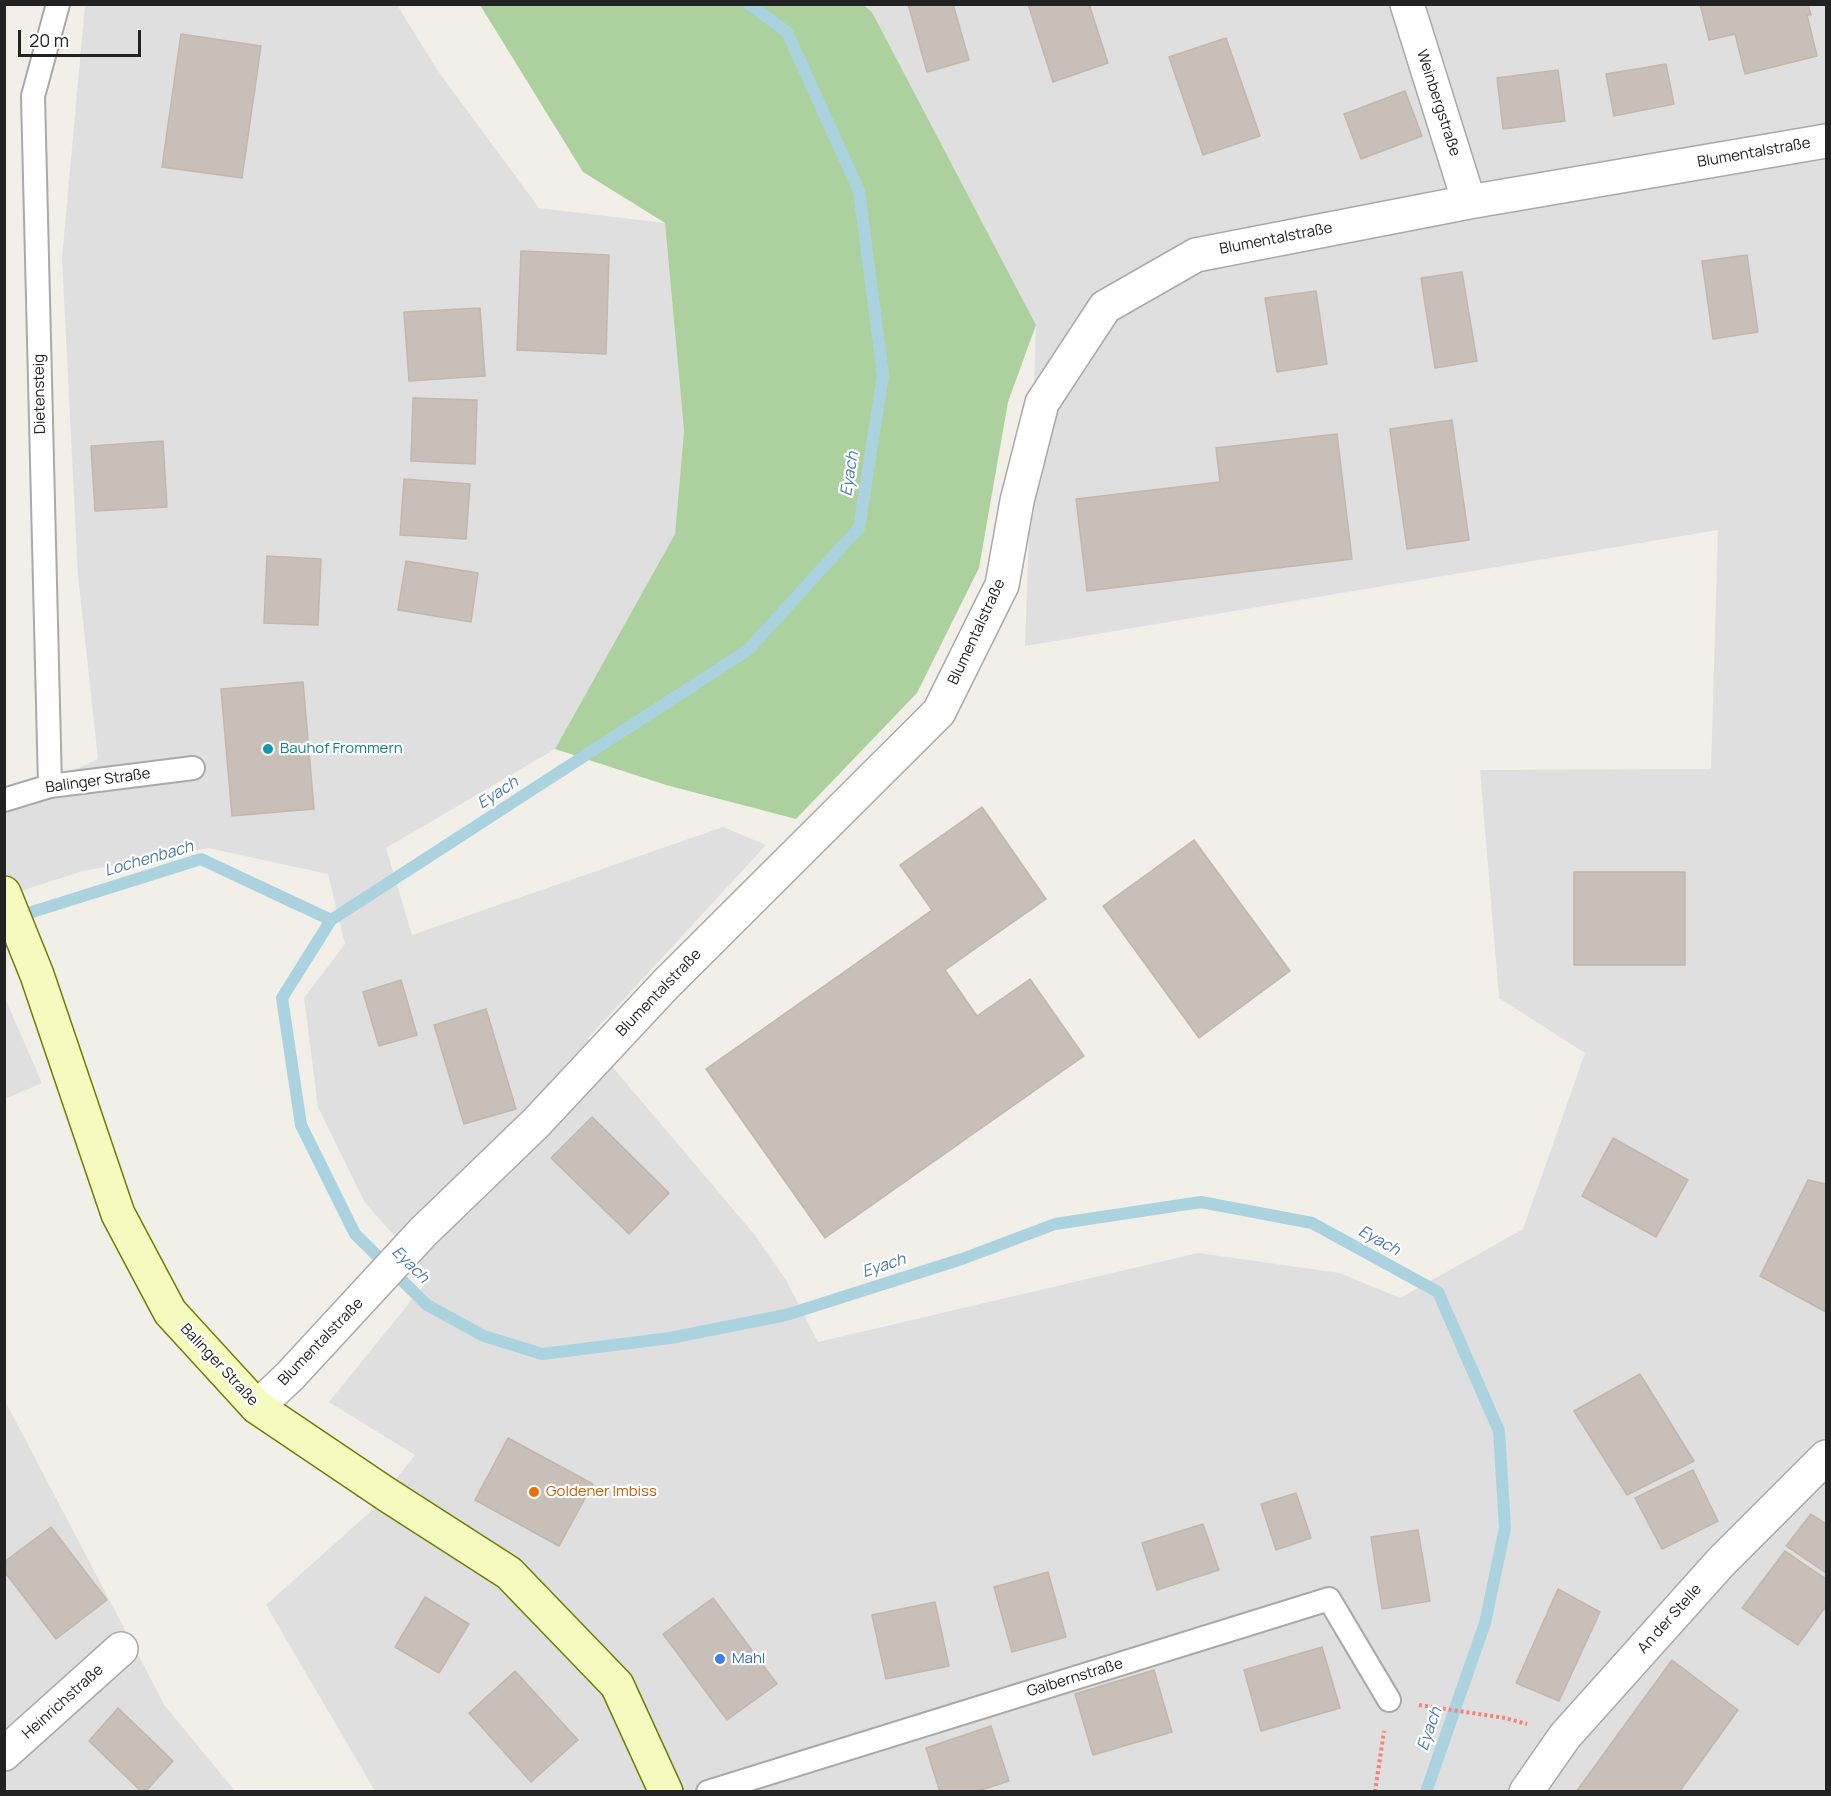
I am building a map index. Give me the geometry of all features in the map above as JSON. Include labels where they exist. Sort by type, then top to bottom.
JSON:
[{"type":"main road","name":"Balinger Straße","points":[[4,893],[38,975],[118,1214],[170,1312],[256,1407],[509,1574],[617,1684],[666,1791]]},
{"type":"street","name":"Weinbergstraße","points":[[1407,4],[1469,202]]},
{"type":"street","name":"Blumentalstraße","points":[[256,1407],[290,1376],[423,1232],[536,1123],[666,984],[939,712],[1002,585],[1017,501],[1042,403],[1105,307],[1196,255],[1469,202],[1827,141]]},
{"type":"street","name":"An der Stelle","points":[[1526,1791],[1565,1736],[1721,1562],[1827,1457]]},
{"type":"street","name":"Heinrichstraße","points":[[4,1754],[122,1649]]},
{"type":"lane","name":"Dietensteig","points":[[50,786],[33,96],[58,4]]},
{"type":"lane","name":"Balinger Straße","points":[[4,800],[50,786],[193,768]]},
{"type":"lane","name":"Gaibernstraße","points":[[708,1791],[1329,1599],[1389,1700]]},
{"type":"path","points":[[1376,1791],[1389,1700]]},
{"type":"path","points":[[1431,1706],[1506,1718]]},
{"type":"shaded area","points":[[85,5],[397,5],[438,71],[539,208],[665,223],[684,431],[675,534],[555,749],[386,848],[412,935],[723,827],[766,845],[588,1038],[754,1234],[786,1280],[818,1342],[1198,1253],[1340,1273],[1400,1298],[1523,1229],[1585,1053],[1499,998],[1480,770],[1711,769],[1718,530],[1025,646],[1036,325],[872,12],[864,5],[1826,5],[1826,1791],[375,1791],[266,1605],[369,1513],[415,1455],[329,1402],[431,1276],[365,1203],[318,1107],[304,998],[345,944],[328,874],[208,848],[83,871],[5,896],[4,803],[98,759],[78,576],[62,258]]},
{"type":"shaded area","points":[[4,996],[42,1083],[5,1099],[4,1099]]},
{"type":"shaded area","points":[[4,1399],[165,1706],[235,1791],[5,1791]]},
{"type":"green space","points":[[480,5],[864,5],[872,12],[1036,325],[1008,402],[979,568],[917,693],[796,819],[666,785],[555,749],[675,534],[684,431],[665,223],[583,172]]},
{"type":"building","points":[[908,4],[953,4],[969,60],[927,72]]},
{"type":"building","points":[[1028,4],[1089,4],[1108,63],[1053,82]]},
{"type":"building","points":[[1700,4],[1808,4],[1811,15],[1807,15],[1817,56],[1745,74],[1735,34],[1709,40]]},
{"type":"building","points":[[181,34],[261,46],[242,178],[162,167]]},
{"type":"building","points":[[1226,38],[1260,136],[1203,155],[1169,57]]},
{"type":"building","points":[[1666,64],[1674,104],[1614,116],[1606,74]]},
{"type":"building","points":[[1558,70],[1565,121],[1503,129],[1497,78]]},
{"type":"building","points":[[1405,91],[1422,136],[1361,159],[1344,114]]},
{"type":"building","points":[[521,251],[609,255],[606,354],[517,350]]},
{"type":"building","points":[[1747,255],[1758,332],[1713,339],[1702,261]]},
{"type":"building","points":[[1462,272],[1477,361],[1435,368],[1421,278]]},
{"type":"building","points":[[1316,291],[1327,364],[1277,372],[1265,298]]},
{"type":"building","points":[[480,308],[485,376],[409,381],[404,312]]},
{"type":"building","points":[[413,398],[477,400],[475,464],[411,461]]},
{"type":"building","points":[[1452,420],[1469,540],[1407,549],[1390,429]]},
{"type":"building","points":[[1337,434],[1352,559],[1087,591],[1076,499],[1220,482],[1216,448]]},
{"type":"building","points":[[163,441],[167,507],[95,511],[91,446]]},
{"type":"building","points":[[404,479],[470,484],[466,539],[400,535]]},
{"type":"building","points":[[267,556],[321,559],[318,625],[264,623]]},
{"type":"building","points":[[406,561],[478,573],[471,622],[398,610]]},
{"type":"building","name":"Bauhof Frommern","points":[[303,682],[314,809],[232,816],[221,689]]},
{"type":"building","points":[[982,807],[1046,899],[945,970],[977,1016],[1030,979],[1084,1056],[825,1238],[706,1069],[932,910],[900,865]]},
{"type":"building","points":[[1194,840],[1290,971],[1199,1038],[1103,906]]},
{"type":"building","points":[[1574,872],[1685,872],[1685,965],[1574,965]]},
{"type":"building","points":[[401,980],[417,1035],[379,1046],[363,992]]},
{"type":"building","points":[[486,1009],[516,1109],[464,1124],[434,1025]]},
{"type":"building","points":[[592,1117],[669,1193],[629,1234],[551,1158]]},
{"type":"building","points":[[1613,1138],[1688,1180],[1656,1237],[1582,1196]]},
{"type":"building","points":[[1808,1180],[1826,1184],[1826,1312],[1760,1276]]},
{"type":"building","points":[[1640,1374],[1694,1461],[1627,1495],[1574,1411]]},
{"type":"building","name":"Goldener Imbiss","points":[[508,1438],[593,1484],[559,1546],[475,1500]]},
{"type":"building","points":[[1693,1470],[1718,1521],[1662,1549],[1635,1498]]},
{"type":"building","points":[[1296,1493],[1311,1538],[1276,1550],[1261,1504]]},
{"type":"building","points":[[1811,1514],[1826,1524],[1826,1573],[1786,1546]]},
{"type":"building","points":[[1203,1524],[1219,1570],[1157,1590],[1142,1543]]},
{"type":"building","points":[[51,1527],[107,1600],[56,1639],[4,1571],[4,1562]]},
{"type":"building","points":[[1418,1530],[1430,1601],[1382,1609],[1371,1537]]},
{"type":"building","points":[[1785,1551],[1826,1579],[1826,1606],[1798,1645],[1742,1608]]},
{"type":"building","points":[[1048,1572],[1066,1637],[1012,1652],[994,1587]]},
{"type":"building","points":[[1558,1589],[1600,1612],[1559,1701],[1516,1683]]},
{"type":"building","points":[[425,1597],[469,1624],[439,1673],[395,1647]]},
{"type":"building","name":"Mahl","points":[[713,1598],[777,1684],[727,1720],[663,1634]]},
{"type":"building","points":[[935,1602],[949,1666],[886,1679],[872,1615]]},
{"type":"building","points":[[1322,1647],[1340,1708],[1261,1731],[1244,1670]]},
{"type":"building","points":[[1672,1660],[1738,1710],[1679,1792],[1576,1792]]},
{"type":"building","points":[[1154,1670],[1172,1732],[1093,1755],[1075,1694]]},
{"type":"building","points":[[515,1671],[578,1740],[531,1782],[469,1713]]},
{"type":"building","points":[[118,1708],[173,1761],[145,1792],[142,1792],[89,1741]]},
{"type":"building","points":[[991,1726],[1009,1781],[975,1792],[940,1792],[926,1748]]},
{"type":"waterway","name":"Eyach","points":[[749,4],[787,32],[859,191],[883,375],[859,528],[748,650],[331,920],[282,998],[301,1125],[355,1234],[427,1305],[484,1336],[542,1354],[670,1338],[786,1315],[962,1259],[1055,1224],[1201,1202],[1312,1223],[1438,1292],[1499,1431],[1505,1528],[1485,1623],[1426,1792]]},
{"type":"waterway","name":"Lochenbach","points":[[16,917],[201,859],[331,920]]},
{"type":"place","name":"Bauhof Frommern","points":[[268,749]]},
{"type":"place","name":"Goldener Imbiss","points":[[534,1492]]},
{"type":"place","name":"Mahl","points":[[720,1659]]}]
